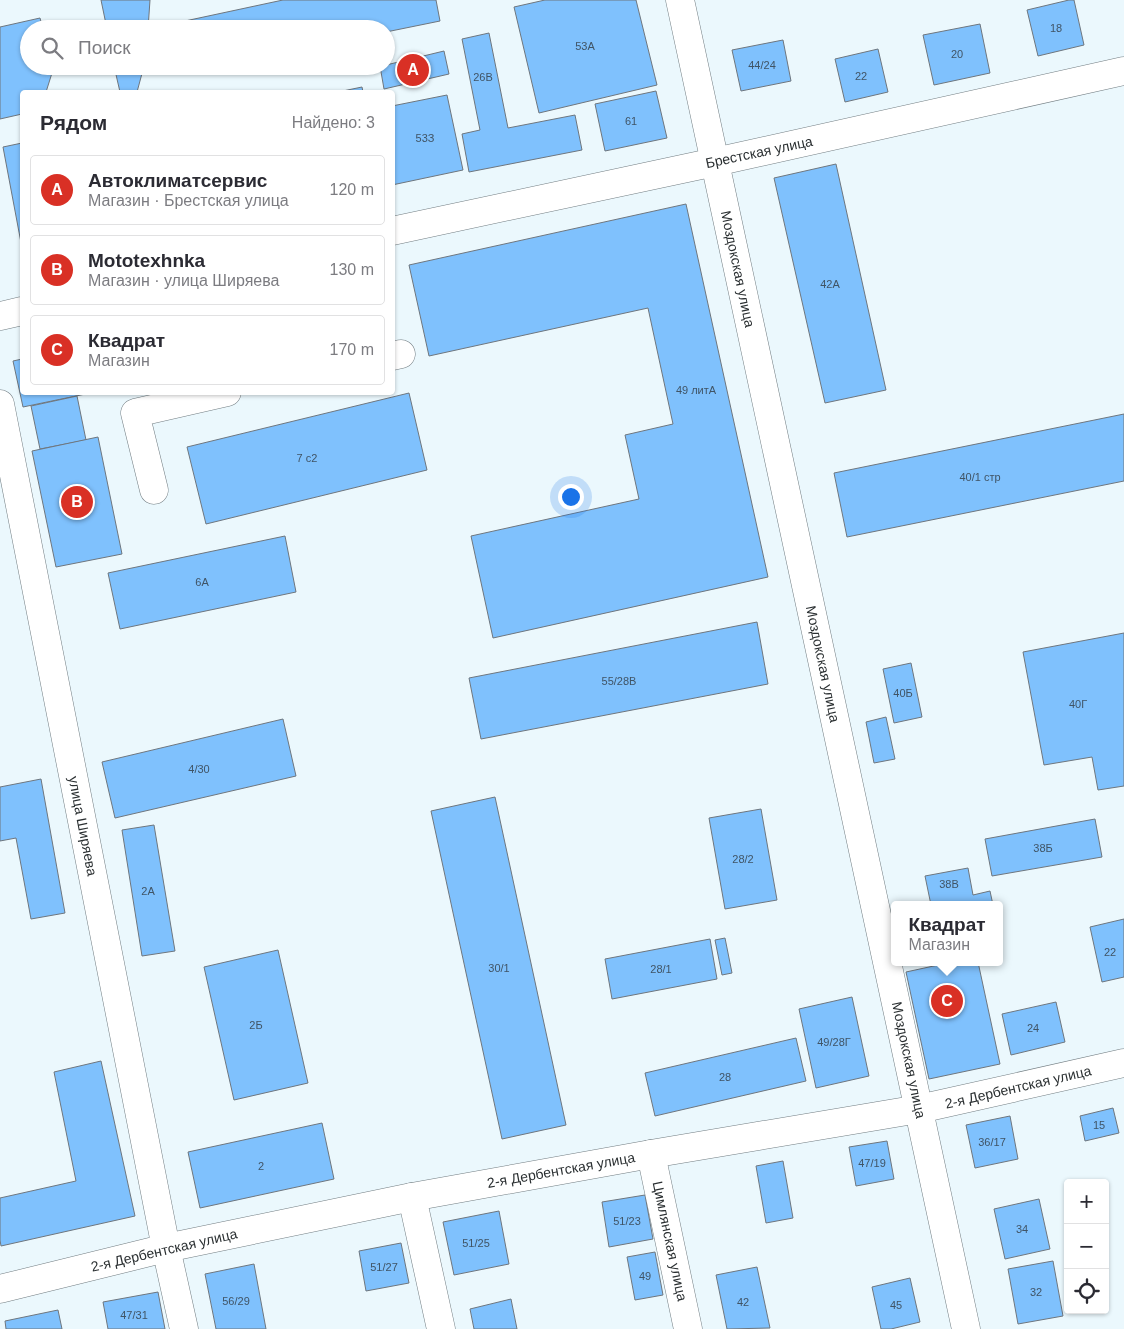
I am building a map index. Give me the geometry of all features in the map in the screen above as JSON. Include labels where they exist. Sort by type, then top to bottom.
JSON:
[{"type":"street","name":"Моздокская улица","points":[[680,0],[966,1329]]},
{"type":"street","name":"Брестская улица","points":[[395,230],[1124,71]]},
{"type":"street","points":[[0,316],[20,311]]},
{"type":"street","points":[[154,490],[135,412],[213,395]]},
{"type":"street","name":"улица Ширяева","points":[[0,404],[166,1248],[184,1329]]},
{"type":"street","name":"2-я Дербентская улица","points":[[0,1289],[166,1248],[412,1197],[919,1109],[1124,1063]]},
{"type":"street","name":"Цимлянская улица","points":[[651,1154],[688,1329]]},
{"type":"street","points":[[412,1197],[441,1329]]},
{"type":"building","points":[[101,0],[150,0],[149,20],[105,20]]},
{"type":"building","points":[[283,0],[436,0],[440,21],[395,30],[395,20],[190,20]]},
{"type":"building","points":[[545,0],[636,0],[657,85],[539,113],[514,7]]},
{"type":"building","points":[[1074,0],[1084,45],[1038,56],[1027,10]]},
{"type":"building","points":[[20,22],[20,75],[51,75],[47,90],[20,90],[20,114],[0,119],[0,27]]},
{"type":"building","points":[[980,24],[990,73],[934,85],[923,35]]},
{"type":"building","points":[[489,33],[508,128],[575,115],[582,150],[469,172],[462,134],[480,130],[462,39]]},
{"type":"building","points":[[783,40],[791,81],[741,91],[732,50]]},
{"type":"building","points":[[878,49],[888,92],[845,102],[835,59]]},
{"type":"building","points":[[444,51],[449,74],[384,89],[382,75],[395,75],[395,63]]},
{"type":"building","points":[[116,75],[142,75],[138,90],[120,90]]},
{"type":"building","points":[[362,87],[363,90],[348,90]]},
{"type":"building","points":[[656,91],[667,138],[605,151],[595,104]]},
{"type":"building","points":[[447,95],[463,170],[395,184],[395,105]]},
{"type":"building","points":[[20,143],[20,237],[3,147]]},
{"type":"building","points":[[836,164],[886,390],[825,403],[774,178]]},
{"type":"building","points":[[686,204],[768,577],[493,638],[471,536],[639,499],[625,435],[673,424],[648,308],[429,356],[409,265]]},
{"type":"building","points":[[20,359],[20,393],[13,361]]},
{"type":"building","points":[[409,393],[427,470],[206,524],[187,447]]},
{"type":"building","points":[[20,395],[81,395],[23,407]]},
{"type":"building","points":[[77,396],[86,440],[40,449],[31,406]]},
{"type":"building","points":[[1124,414],[1124,481],[847,537],[834,473]]},
{"type":"building","points":[[98,437],[122,554],[56,567],[32,451]]},
{"type":"building","points":[[285,536],[296,592],[120,629],[108,573]]},
{"type":"building","points":[[757,622],[768,684],[481,739],[469,678]]},
{"type":"building","points":[[1124,633],[1124,786],[1098,790],[1092,757],[1044,765],[1023,652]]},
{"type":"building","points":[[911,663],[922,717],[894,723],[883,669]]},
{"type":"building","points":[[886,717],[895,759],[874,763],[866,722]]},
{"type":"building","points":[[283,719],[296,776],[115,818],[102,762]]},
{"type":"building","points":[[41,779],[65,913],[31,919],[16,838],[0,841],[0,787]]},
{"type":"building","points":[[495,797],[566,1125],[502,1139],[431,811]]},
{"type":"building","points":[[761,809],[777,900],[725,909],[709,818]]},
{"type":"building","points":[[1095,819],[1102,857],[992,876],[985,839]]},
{"type":"building","points":[[154,825],[175,951],[142,956],[122,830]]},
{"type":"building","points":[[968,868],[973,895],[990,891],[992,901],[930,901],[925,876]]},
{"type":"building","points":[[1124,919],[1124,977],[1102,982],[1090,927]]},
{"type":"building","points":[[725,938],[732,973],[722,975],[715,940]]},
{"type":"building","points":[[710,939],[717,979],[612,999],[605,959]]},
{"type":"building","points":[[278,950],[308,1083],[234,1100],[204,967]]},
{"type":"building","points":[[934,966],[979,966],[1000,1064],[929,1079],[906,972]]},
{"type":"building","points":[[852,997],[869,1076],[816,1088],[799,1009]]},
{"type":"building","points":[[1056,1002],[1065,1042],[1011,1055],[1002,1014]]},
{"type":"building","points":[[796,1038],[806,1081],[655,1116],[645,1073]]},
{"type":"building","points":[[101,1061],[135,1216],[1,1246],[0,1198],[76,1181],[54,1072]]},
{"type":"building","points":[[1113,1108],[1119,1133],[1085,1141],[1080,1116]]},
{"type":"building","points":[[1010,1116],[1018,1159],[975,1168],[966,1125]]},
{"type":"building","points":[[322,1123],[334,1179],[200,1208],[188,1152]]},
{"type":"building","points":[[887,1141],[894,1179],[856,1186],[849,1147]]},
{"type":"building","points":[[783,1161],[793,1218],[766,1223],[756,1166]]},
{"type":"building","points":[[645,1195],[653,1239],[609,1247],[602,1202]]},
{"type":"building","points":[[1039,1199],[1050,1249],[1005,1259],[994,1209]]},
{"type":"building","points":[[499,1211],[509,1264],[454,1275],[443,1222]]},
{"type":"building","points":[[401,1243],[409,1283],[366,1291],[359,1251]]},
{"type":"building","points":[[655,1252],[663,1295],[635,1300],[627,1257]]},
{"type":"building","points":[[1053,1261],[1063,1316],[1018,1324],[1008,1269]]},
{"type":"building","points":[[254,1264],[266,1329],[216,1329],[205,1274]]},
{"type":"building","points":[[757,1267],[770,1328],[727,1329],[716,1275]]},
{"type":"building","points":[[910,1278],[920,1322],[891,1329],[881,1329],[872,1287]]},
{"type":"building","points":[[158,1292],[165,1329],[108,1329],[103,1302]]},
{"type":"building","points":[[511,1299],[517,1329],[474,1329],[470,1309]]},
{"type":"building","points":[[58,1310],[62,1329],[6,1329],[5,1321]]},
{"type":"place","name":"Автоклиматсервис","points":[[413,70]]},
{"type":"place","name":"Mototexhnka","points":[[77,502]]},
{"type":"place","name":"Квадрат","points":[[947,1001]]}]
